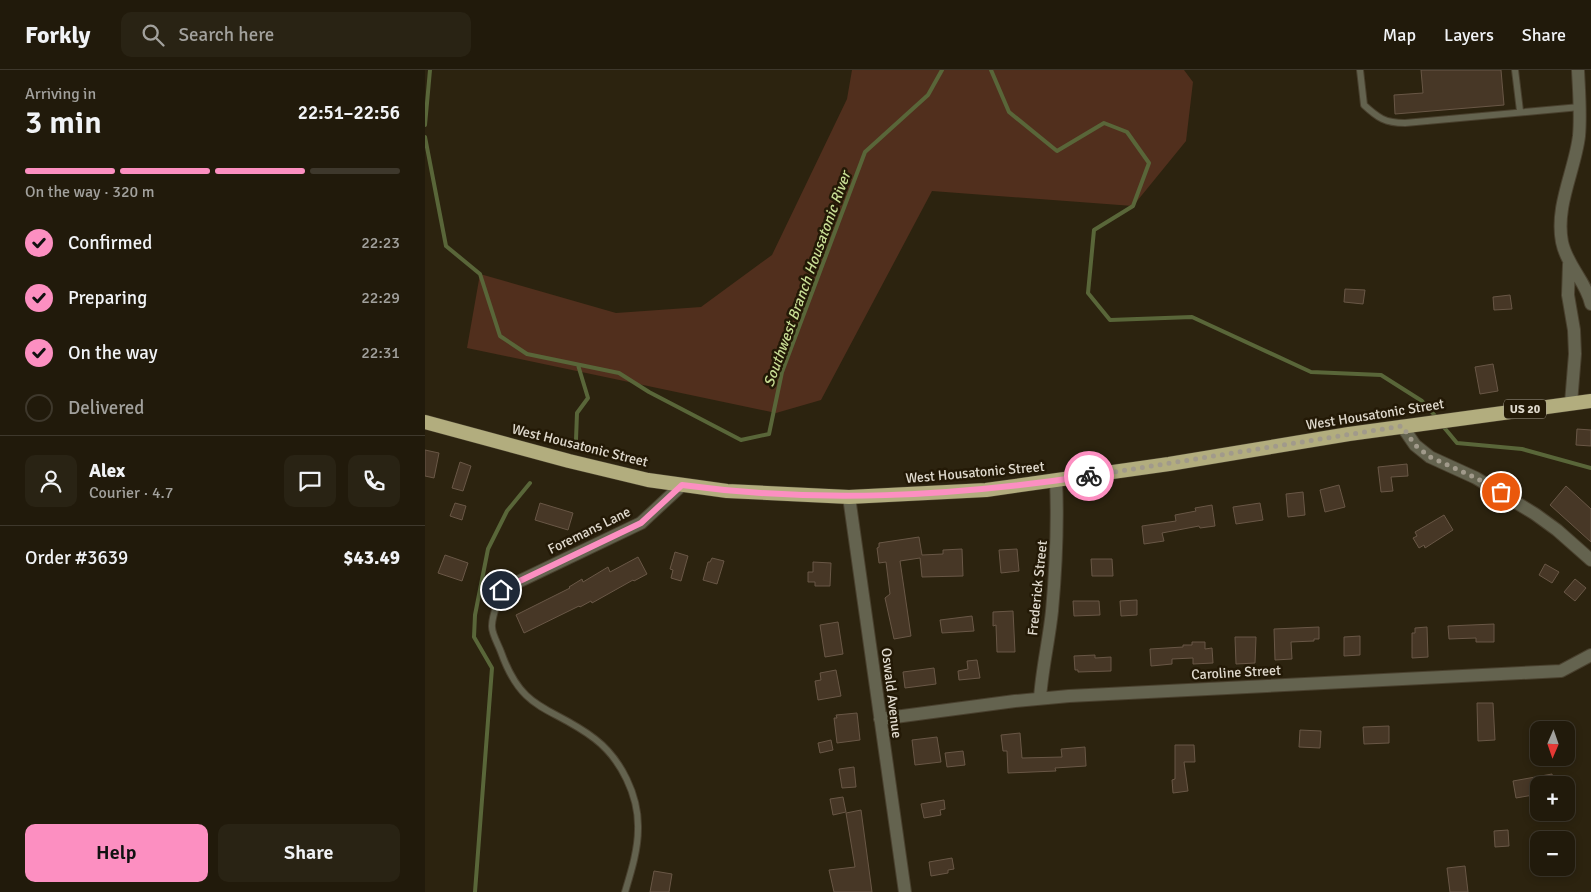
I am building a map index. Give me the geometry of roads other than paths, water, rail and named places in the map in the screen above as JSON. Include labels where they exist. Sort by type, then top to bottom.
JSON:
[{"type":"highway","name":"West Housatonic Street","points":[[425,422],[648,480],[768,494],[849,497],[937,494],[1056,480],[1402,426],[1591,401]]},
{"type":"street","points":[[1578,70],[1579,135],[1562,211],[1562,241],[1569,264],[1588,291],[1591,304]]},
{"type":"street","points":[[1569,264],[1568,295],[1574,330],[1575,354],[1571,403]]},
{"type":"street","points":[[1402,426],[1415,445],[1430,457],[1476,478],[1527,508],[1557,530],[1591,560]]},
{"type":"street","name":"Frederick Street","points":[[1040,698],[1052,611],[1057,548],[1056,480]]},
{"type":"street","name":"Foremans Lane","points":[[501,590],[641,523],[682,485]]},
{"type":"street","name":"Oswald Avenue","points":[[849,497],[905,892]]},
{"type":"street","name":"Caroline Street","points":[[880,719],[1040,698],[1561,671],[1591,655]]},
{"type":"lane","points":[[1360,70],[1363,105],[1376,116],[1389,123],[1580,107]]},
{"type":"lane","points":[[1515,70],[1520,111]]},
{"type":"lane","points":[[501,590],[491,626],[506,666],[516,684],[529,700],[595,739],[613,757],[636,803],[639,829],[634,861],[625,892]]},
{"type":"waterway","name":"Southwest Branch Housatonic River","points":[[425,125],[430,70]]},
{"type":"waterway","name":"Southwest Branch Housatonic River","points":[[425,137],[446,246],[480,274],[500,336],[527,354],[619,373],[649,392],[741,440],[769,434],[782,372],[865,152],[928,95],[942,70]]},
{"type":"waterway","name":"Southwest Branch Housatonic River","points":[[991,70],[1009,112],[1057,151],[1104,123],[1127,132],[1149,163],[1133,206],[1094,230],[1088,293],[1110,320],[1192,317],[1311,372],[1381,375],[1422,401],[1438,419]]},
{"type":"waterway","points":[[576,440],[577,413],[588,398],[578,365]]},
{"type":"waterway","name":"Southwest Branch Housatonic River","points":[[1442,425],[1457,443],[1522,449],[1591,468]]},
{"type":"waterway","points":[[475,892],[492,668],[474,637],[475,615],[488,549],[507,511],[530,483]]}]
